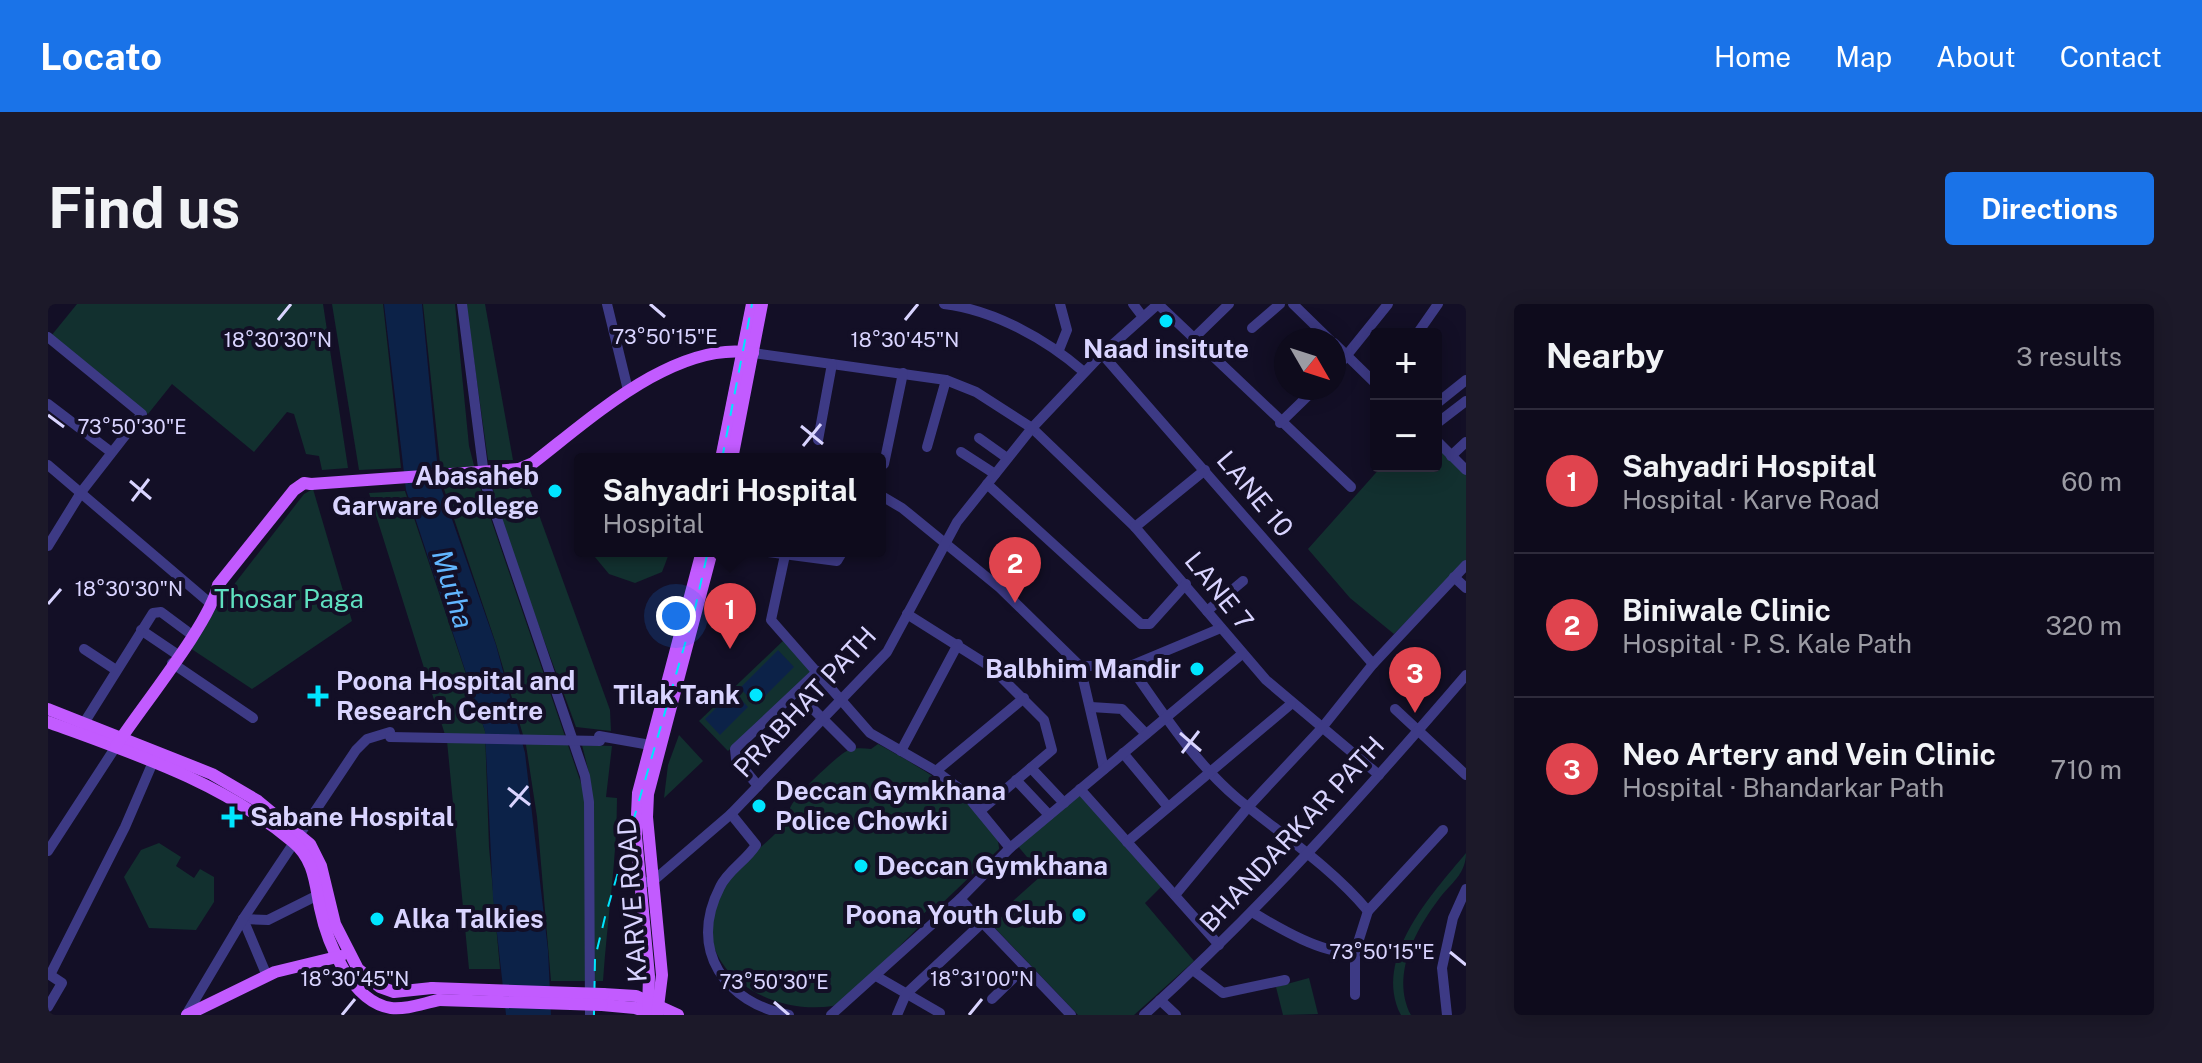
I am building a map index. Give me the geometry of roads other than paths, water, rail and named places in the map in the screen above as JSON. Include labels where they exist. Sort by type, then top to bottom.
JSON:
[{"type":"main road","points":[[733,453],[752,304]]},
{"type":"main road","points":[[723,453],[762,304]]},
{"type":"main road","points":[[117,744],[213,599],[223,592],[311,484],[519,469],[533,463],[628,390],[667,368],[748,352]]},
{"type":"main road","name":"KARVE ROAD","points":[[654,1009],[655,975],[647,882],[636,817],[701,557]]},
{"type":"main road","name":"KARVE ROAD","points":[[653,748],[687,657],[711,557]]},
{"type":"main road","points":[[48,709],[84,723],[153,762],[226,793],[297,838],[308,859],[318,895],[344,960],[380,1005],[391,1013],[435,994]]},
{"type":"main road","points":[[48,722],[236,786],[297,838],[321,866],[344,960],[380,987],[394,992],[602,999],[624,995],[641,987],[655,975],[678,1015]]},
{"type":"main road","points":[[187,1015],[207,1011],[267,976],[308,965],[316,968],[344,960]]},
{"type":"main road","points":[[624,995],[654,1009],[678,1015]]},
{"type":"main road","points":[[602,999],[635,1008],[654,1009]]},
{"type":"street","points":[[462,304],[485,483],[585,776],[589,802],[590,1015]]},
{"type":"street","points":[[607,304],[628,390]]},
{"type":"street","points":[[944,304],[968,307],[997,318],[1059,350],[1084,372]]},
{"type":"street","points":[[992,304],[997,318]]},
{"type":"street","points":[[1059,350],[1067,330],[1060,304]]},
{"type":"street","points":[[1133,304],[1143,317]]},
{"type":"street","points":[[1158,304],[1280,423],[1351,487]]},
{"type":"street","name":"PRABHAT PATH","points":[[647,882],[731,814],[887,652],[945,542],[1007,458],[1084,372],[1158,304]]},
{"type":"street","points":[[1193,339],[1229,304]]},
{"type":"street","points":[[1252,328],[1280,304]]},
{"type":"street","points":[[1293,304],[1318,328]]},
{"type":"street","points":[[1370,378],[1348,357],[1388,304]]},
{"type":"street","points":[[1421,328],[1438,304]]},
{"type":"street","points":[[48,337],[142,414],[82,491],[48,546]]},
{"type":"street","name":"LANE 7","points":[[748,352],[946,380],[976,392],[1032,428],[1135,527],[1242,654],[1291,704],[1379,775]]},
{"type":"street","name":"LANE 10","points":[[1102,354],[1373,664]]},
{"type":"street","points":[[818,440],[832,364]]},
{"type":"street","points":[[886,454],[903,373]]},
{"type":"street","points":[[927,447],[946,380]]},
{"type":"street","points":[[1441,400],[1466,380]]},
{"type":"street","points":[[1280,423],[1304,400]]},
{"type":"street","points":[[1442,419],[1466,401]]},
{"type":"street","points":[[48,404],[111,452]]},
{"type":"street","points":[[979,438],[1007,458]]},
{"type":"street","points":[[1451,456],[1466,442]]},
{"type":"street","points":[[1442,446],[1466,470]]},
{"type":"street","points":[[961,452],[995,474]]},
{"type":"street","points":[[48,465],[82,491],[141,548],[213,599]]},
{"type":"street","points":[[1135,527],[1205,470]]},
{"type":"street","points":[[987,484],[1141,624],[1150,624],[1186,584]]},
{"type":"street","points":[[886,499],[945,542],[1000,588],[1080,666],[1104,769]]},
{"type":"street","points":[[785,557],[771,620],[870,733],[936,771],[964,792],[1010,848]]},
{"type":"street","points":[[1175,895],[1249,806],[1321,729],[1373,664],[1466,565]]},
{"type":"street","points":[[1454,577],[1466,588]]},
{"type":"street","points":[[1207,611],[1243,581]]},
{"type":"street","points":[[84,723],[141,630],[157,611],[192,635]]},
{"type":"street","points":[[907,614],[991,667],[1044,720],[1052,750],[980,811]]},
{"type":"street","points":[[1080,666],[1130,666],[1221,628]]},
{"type":"street","points":[[141,630],[253,718]]},
{"type":"street","points":[[901,751],[958,644]]},
{"type":"street","points":[[84,649],[116,670]]},
{"type":"street","points":[[831,1015],[960,899],[1010,848],[1242,654]]},
{"type":"street","points":[[1130,666],[1167,719],[1210,770],[1307,855],[1343,882],[1368,911]]},
{"type":"street","points":[[758,786],[736,759],[735,749],[818,671]]},
{"type":"street","name":"BHANDARKAR PATH","points":[[1144,1015],[1219,945],[1307,855],[1465,678]]},
{"type":"street","points":[[936,771],[1024,698]]},
{"type":"street","points":[[803,699],[851,747]]},
{"type":"street","points":[[1127,842],[1291,704]]},
{"type":"street","points":[[1091,707],[1122,709],[1146,734]]},
{"type":"street","points":[[1395,709],[1466,775]]},
{"type":"street","points":[[187,1015],[243,919],[362,743],[387,735],[600,738],[653,748]]},
{"type":"street","points":[[48,851],[117,744]]},
{"type":"street","points":[[1123,753],[1168,807]]},
{"type":"street","points":[[48,1007],[62,983],[50,975],[125,827],[153,762]]},
{"type":"street","points":[[1031,768],[1064,803]]},
{"type":"street","points":[[1016,780],[1049,815]]},
{"type":"street","points":[[1080,789],[1219,945]]},
{"type":"street","points":[[731,814],[756,845],[725,878],[714,900],[709,924],[712,956],[722,977],[738,995],[759,1007],[789,1015]]},
{"type":"street","points":[[1355,995],[1355,952],[1368,911],[1443,830]]},
{"type":"street","points":[[1447,1015],[1442,968],[1453,918],[1466,889]]},
{"type":"street","points":[[243,919],[268,920],[318,895]]},
{"type":"street","points":[[960,899],[1065,1013]]},
{"type":"street","points":[[1252,912],[1281,930],[1318,945],[1355,952]]},
{"type":"street","points":[[243,919],[267,976]]},
{"type":"street","points":[[897,1015],[906,994],[982,923]]},
{"type":"street","points":[[992,999],[1025,967]]},
{"type":"street","points":[[1193,970],[1223,993],[1285,980]]},
{"type":"street","points":[[876,976],[940,1013]]},
{"type":"street","points":[[391,1013],[394,992]]},
{"type":"street","points":[[1160,1000],[1176,1015]]},
{"type":"water","name":"Mutha","points":[[384,304],[422,304],[439,482],[496,645],[525,753],[548,950],[551,1015],[506,1015],[493,897],[485,731],[406,490]]},
{"type":"water","points":[[778,650],[794,667],[756,705],[740,688]]},
{"type":"water","points":[[733,691],[748,707],[720,735],[705,719]]},
{"type":"railway","points":[[723,453],[752,304]]},
{"type":"railway","points":[[594,1015],[595,958],[605,917],[694,613],[707,557]]},
{"type":"place","name":"Naad insitute","points":[[1166,321]]},
{"type":"place","name":"Abasaheb Garware College","points":[[555,491]]},
{"type":"place","name":"Biniwale Clinic","points":[[1015,603]]},
{"type":"place","name":"Sahyadri Hospital","points":[[730,649]]},
{"type":"place","name":"Balbhim Mandir","points":[[1197,669]]},
{"type":"place","name":"Tilak Tank","points":[[756,695]]},
{"type":"place","name":"Poona Hospital and Research Centre","points":[[318,696]]},
{"type":"place","name":"Neo Artery and Vein Clinic","points":[[1415,713]]},
{"type":"place","name":"Deccan Gymkhana Police Chowki","points":[[759,806]]},
{"type":"place","name":"Sabane Hospital","points":[[232,817]]},
{"type":"place","name":"Deccan Gymkhana","points":[[861,866]]},
{"type":"place","name":"Poona Youth Club","points":[[1079,915]]},
{"type":"place","name":"Alka Talkies","points":[[377,919]]},
{"type":"park label","name":"Thosar Paga","points":[[289,599]]}]
